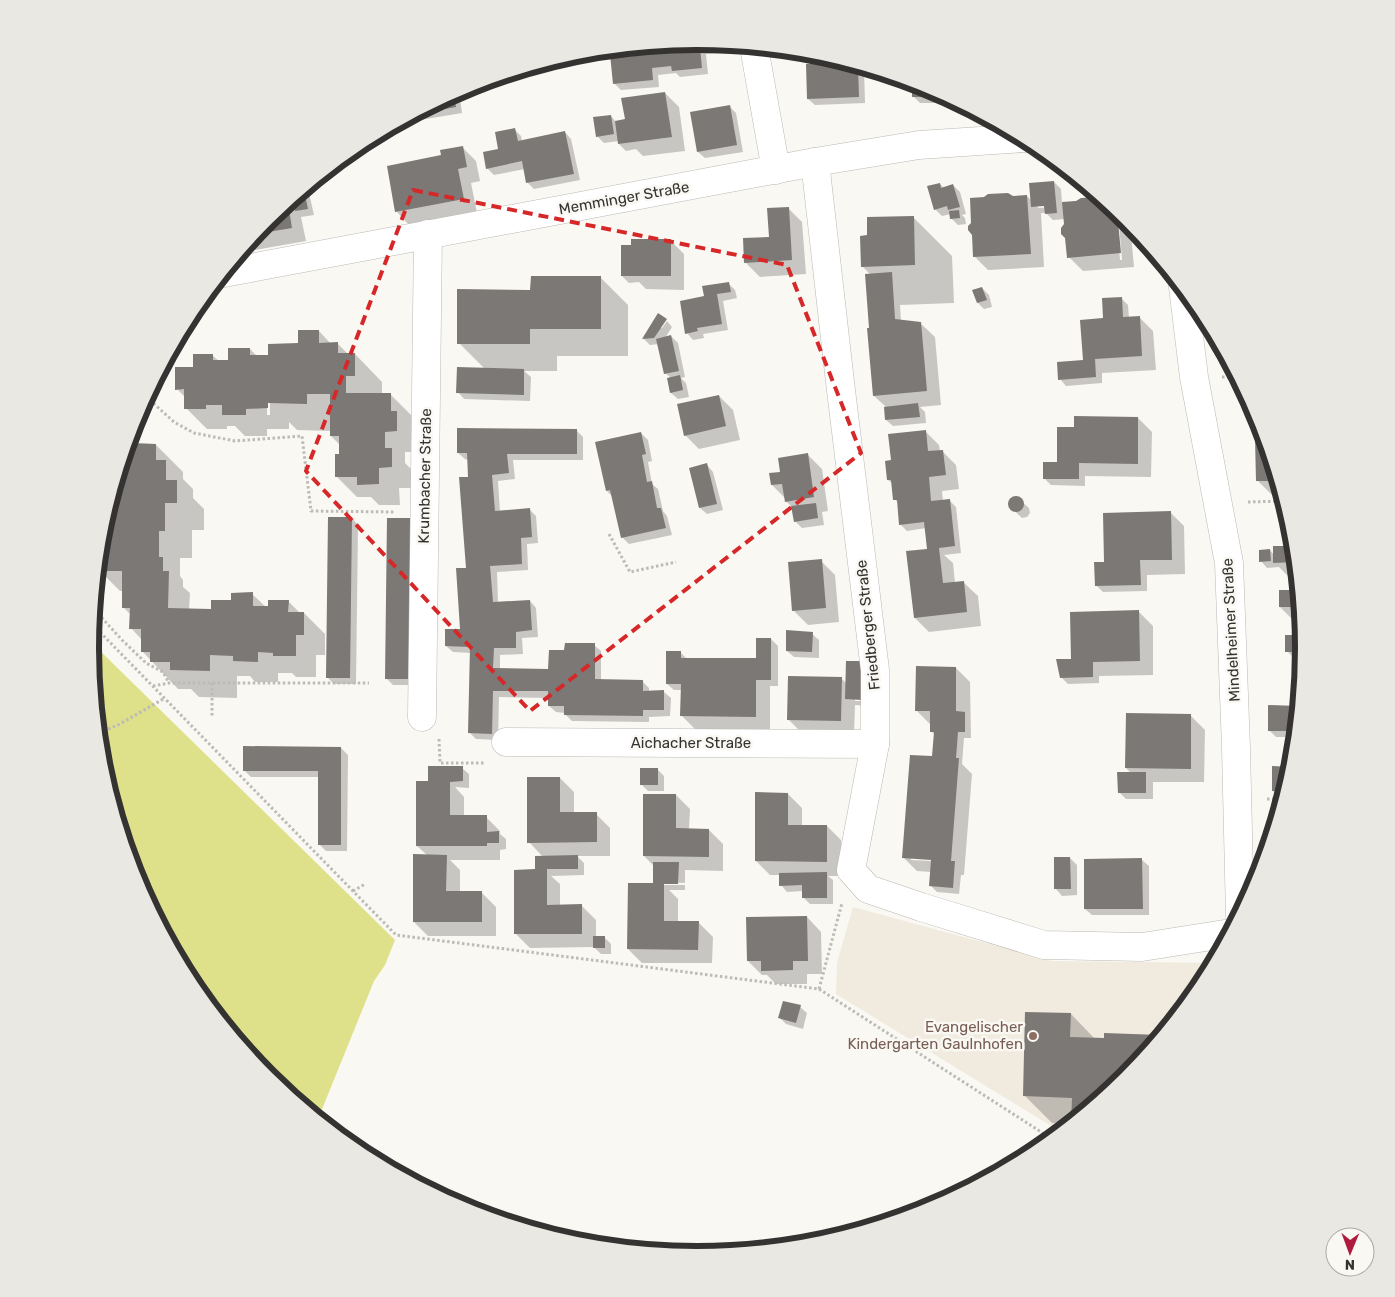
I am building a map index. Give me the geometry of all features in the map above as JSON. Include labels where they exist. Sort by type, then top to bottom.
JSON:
[{"type":"street","points":[[755,53],[776,170]]},
{"type":"street","name":"Memminger Straße","points":[[234,271],[815,162],[919,145],[1011,139]]},
{"type":"street","name":"Friedberger Straße","points":[[815,162],[875,670],[875,744],[851,870]]},
{"type":"street","name":"Krumbacher Straße","points":[[422,717],[428,234]]},
{"type":"street","name":"Mindelheimer Straße","points":[[1185,302],[1194,377],[1229,564],[1240,901]]},
{"type":"street","name":"Aichacher Straße","points":[[506,742],[875,744]]},
{"type":"street","points":[[851,870],[868,889],[1044,945],[1142,947],[1223,934]]},
{"type":"path","points":[[153,402],[174,422],[194,433],[235,441],[302,436],[311,511],[425,511]]},
{"type":"path","points":[[1217,502],[1277,501]]},
{"type":"path","points":[[609,534],[630,572],[676,562]]},
{"type":"path","points":[[100,614],[122,640],[146,663],[163,672],[169,683]]},
{"type":"path","points":[[99,631],[396,935],[819,989],[1046,1135]]},
{"type":"path","points":[[154,686],[169,683],[369,683]]},
{"type":"path","points":[[212,683],[212,718]]},
{"type":"path","points":[[105,731],[120,724],[164,698]]},
{"type":"path","points":[[422,717],[440,730],[440,763],[496,763],[506,742]]},
{"type":"path","points":[[819,989],[851,870]]},
{"type":"path","points":[[353,891],[366,884]]},
{"type":"highlighted area","points":[[413,190],[787,265],[861,453],[530,711],[306,471]]},
{"type":"shaded area","name":"Evangelischer Kindergarten Gaulnhofen","points":[[853,907],[1052,961],[1207,963],[1172,1013],[1121,1072],[1055,1128],[836,994],[837,963]]},
{"type":"green space","points":[[99,650],[395,940],[385,965],[374,981],[321,1113],[274,1072],[223,1013],[179,948],[161,913],[145,878],[119,803],[104,727]]},
{"type":"building","points":[[700,50],[702,68],[672,71],[671,66],[652,68],[653,80],[613,84],[610,57],[658,51]]},
{"type":"building","points":[[820,63],[858,72],[859,97],[807,99],[806,64]]},
{"type":"building","points":[[912,90],[929,97],[912,97]]},
{"type":"building","points":[[665,92],[672,137],[618,144],[615,121],[625,119],[621,98]]},
{"type":"building","points":[[455,102],[456,107],[436,111]]},
{"type":"building","points":[[730,105],[737,145],[697,152],[690,112]]},
{"type":"building","points":[[611,115],[614,134],[596,137],[593,117]]},
{"type":"building","points":[[515,128],[518,141],[565,131],[574,174],[526,183],[522,161],[486,169],[483,152],[498,149],[495,132]]},
{"type":"building","points":[[463,146],[467,167],[458,169],[464,199],[395,212],[387,166],[441,155],[440,150]]},
{"type":"building","points":[[1054,181],[1057,213],[1045,214],[1044,206],[1031,207],[1029,183]]},
{"type":"building","points":[[940,183],[941,188],[953,184],[960,207],[948,210],[947,206],[934,210],[927,186]]},
{"type":"building","points":[[1008,193],[1013,196],[1027,195],[1031,254],[973,257],[972,235],[968,230],[968,226],[971,223],[970,198],[984,197],[988,194]]},
{"type":"building","points":[[305,197],[308,209],[295,211],[294,207]]},
{"type":"building","points":[[1090,197],[1118,222],[1121,253],[1067,258],[1065,238],[1061,234],[1061,228],[1064,224],[1062,202],[1076,201],[1081,198]]},
{"type":"building","points":[[789,207],[792,260],[744,263],[743,238],[769,237],[767,208]]},
{"type":"building","points":[[959,210],[960,218],[950,219],[949,211]]},
{"type":"building","points":[[289,211],[292,228],[268,232]]},
{"type":"building","points":[[914,216],[915,265],[861,267],[860,236],[867,235],[867,217]]},
{"type":"building","points":[[631,239],[671,239],[671,276],[621,276],[621,245],[631,245]]},
{"type":"building","points":[[892,272],[895,319],[921,322],[927,391],[873,396],[867,328],[869,328],[865,274]]},
{"type":"building","points":[[531,276],[601,276],[601,329],[530,329],[530,344],[457,344],[457,289],[530,290]]},
{"type":"building","points":[[729,282],[731,292],[717,294],[722,324],[697,328],[698,331],[685,334],[680,301],[704,296],[702,286]]},
{"type":"building","points":[[982,287],[987,300],[977,303],[972,290]]},
{"type":"building","points":[[1122,297],[1123,317],[1140,316],[1142,356],[1095,359],[1096,377],[1058,380],[1057,362],[1083,360],[1080,320],[1103,318],[1102,298]]},
{"type":"building","points":[[658,313],[667,319],[654,338],[642,339]]},
{"type":"building","points":[[298,330],[319,330],[319,343],[338,342],[338,353],[355,353],[355,376],[346,376],[346,393],[391,393],[391,411],[397,411],[397,431],[385,432],[385,448],[392,448],[392,467],[379,468],[379,484],[357,485],[357,477],[335,477],[335,454],[339,454],[339,436],[330,436],[330,394],[307,394],[307,404],[268,403],[268,408],[246,409],[246,415],[222,415],[222,405],[206,405],[206,409],[184,409],[184,389],[175,390],[175,367],[193,367],[193,354],[213,354],[213,360],[228,360],[228,348],[250,348],[250,355],[268,355],[268,344],[298,343]]},
{"type":"building","points":[[671,335],[679,371],[664,374],[656,339]]},
{"type":"building","points":[[457,367],[524,369],[524,395],[456,393]]},
{"type":"building","points":[[680,375],[683,390],[670,393],[667,378]]},
{"type":"building","points":[[719,395],[726,426],[684,436],[677,404]]},
{"type":"building","points":[[918,403],[920,417],[885,420],[884,407]]},
{"type":"building","points":[[1074,416],[1138,417],[1138,464],[1079,463],[1079,479],[1043,479],[1043,462],[1057,462],[1057,427],[1074,427]]},
{"type":"building","points":[[457,428],[577,429],[577,454],[507,454],[509,473],[492,475],[495,511],[530,508],[532,537],[521,538],[522,564],[490,566],[493,602],[530,600],[532,630],[516,632],[516,648],[494,648],[493,668],[548,669],[549,650],[564,650],[565,643],[595,643],[595,679],[643,680],[643,691],[664,690],[664,710],[643,710],[643,716],[564,715],[564,706],[548,706],[548,691],[493,691],[492,734],[468,733],[470,647],[445,646],[445,629],[460,629],[456,568],[466,568],[459,477],[468,477],[467,453],[457,453]]},
{"type":"building","points":[[926,430],[928,451],[943,450],[946,475],[929,477],[931,501],[950,499],[955,546],[939,548],[943,583],[964,581],[967,612],[914,618],[906,551],[927,549],[924,522],[899,525],[897,500],[893,500],[891,480],[887,480],[885,461],[891,460],[888,434]]},
{"type":"building","points":[[641,432],[646,454],[642,455],[647,482],[652,481],[657,508],[661,508],[666,528],[621,538],[610,490],[606,491],[595,442]]},
{"type":"building","points":[[1255,438],[1257,438],[1272,481],[1256,481]]},
{"type":"building","points":[[136,443],[156,444],[156,460],[166,460],[166,480],[177,480],[177,503],[165,503],[165,531],[159,531],[159,557],[163,557],[163,571],[169,571],[168,608],[211,609],[211,600],[231,600],[231,593],[253,592],[253,606],[268,606],[268,600],[289,600],[288,612],[304,612],[304,635],[296,635],[296,656],[273,656],[273,653],[258,652],[258,662],[233,661],[233,656],[210,655],[210,671],[170,670],[170,662],[150,662],[150,652],[141,652],[141,629],[129,629],[130,608],[122,608],[122,571],[104,571],[119,494]]},
{"type":"building","points":[[808,453],[814,497],[785,502],[782,484],[771,485],[769,473],[780,472],[778,458]]},
{"type":"building","points":[[707,463],[717,504],[699,508],[689,468]]},
{"type":"building","points":[[1016,496],[1024,504],[1016,512],[1008,504]]},
{"type":"building","points":[[816,503],[818,518],[794,522],[791,506]]},
{"type":"building","points":[[1171,511],[1172,560],[1140,560],[1141,585],[1095,586],[1094,562],[1104,562],[1103,513]]},
{"type":"building","points":[[328,517],[352,517],[350,678],[326,678]]},
{"type":"building","points":[[387,518],[411,518],[409,679],[385,679]]},
{"type":"building","points":[[1273,546],[1287,546],[1290,562],[1273,563]]},
{"type":"building","points":[[1270,549],[1271,561],[1259,562],[1259,550]]},
{"type":"building","points":[[822,559],[826,608],[792,611],[788,562]]},
{"type":"building","points":[[1279,590],[1293,590],[1295,607],[1279,607]]},
{"type":"building","points":[[1139,610],[1140,661],[1093,662],[1093,677],[1060,678],[1056,659],[1071,659],[1070,612]]},
{"type":"building","points":[[786,630],[813,632],[812,652],[786,651]]},
{"type":"building","points":[[1285,635],[1296,635],[1296,652],[1285,652]]},
{"type":"building","points":[[756,638],[771,638],[771,680],[756,680],[756,717],[680,716],[681,684],[666,684],[666,651],[681,651],[681,658],[756,658]]},
{"type":"building","points":[[846,661],[864,661],[862,700],[845,699]]},
{"type":"building","points":[[916,666],[956,667],[956,711],[965,712],[965,732],[958,732],[956,758],[959,758],[951,861],[955,861],[953,888],[929,886],[931,860],[902,858],[910,755],[932,756],[934,732],[930,732],[930,711],[915,711]]},
{"type":"building","points":[[788,676],[842,677],[841,721],[787,720]]},
{"type":"building","points":[[1291,680],[1295,680],[1294,695],[1291,695]]},
{"type":"building","points":[[1268,705],[1293,706],[1290,731],[1268,731]]},
{"type":"building","points":[[1126,713],[1191,714],[1191,769],[1125,768]]},
{"type":"building","points":[[243,746],[341,747],[341,845],[318,845],[318,771],[243,771]]},
{"type":"building","points":[[428,766],[463,766],[463,781],[450,782],[450,815],[487,815],[487,832],[499,831],[499,843],[487,843],[487,846],[416,846],[416,781],[428,781]]},
{"type":"building","points":[[1272,766],[1284,767],[1279,791],[1272,791]]},
{"type":"building","points":[[640,768],[658,768],[658,785],[640,785]]},
{"type":"building","points":[[1117,772],[1146,772],[1146,793],[1118,793]]},
{"type":"building","points":[[527,777],[560,777],[560,812],[597,812],[597,842],[527,843]]},
{"type":"building","points":[[755,792],[788,793],[788,825],[827,825],[827,862],[755,861]]},
{"type":"building","points":[[643,794],[676,794],[676,828],[709,829],[709,857],[643,856]]},
{"type":"building","points":[[413,854],[447,855],[446,891],[482,891],[482,922],[413,922]]},
{"type":"building","points":[[578,855],[578,869],[547,869],[547,905],[582,904],[582,934],[514,934],[514,870],[535,869],[535,856]]},
{"type":"building","points":[[1054,857],[1070,857],[1071,889],[1054,889]]},
{"type":"building","points":[[1142,858],[1143,909],[1084,909],[1084,859]]},
{"type":"building","points":[[653,862],[679,862],[678,884],[664,884],[664,921],[699,921],[698,950],[627,949],[628,883],[653,883]]},
{"type":"building","points":[[827,872],[827,898],[802,898],[802,885],[779,886],[779,873]]},
{"type":"building","points":[[807,916],[808,961],[793,961],[793,970],[761,971],[761,961],[747,961],[746,917]]},
{"type":"building","points":[[593,936],[605,936],[605,948],[593,948]]},
{"type":"building","points":[[783,1001],[801,1005],[796,1023],[778,1018]]},
{"type":"building","points":[[1025,1012],[1071,1013],[1070,1037],[1104,1038],[1104,1033],[1154,1035],[1121,1072],[1071,1115],[1072,1098],[1023,1096]]},
{"type":"place","name":"Evangelischer Kindergarten Gaulnhofen","points":[[1033,1036]]}]
